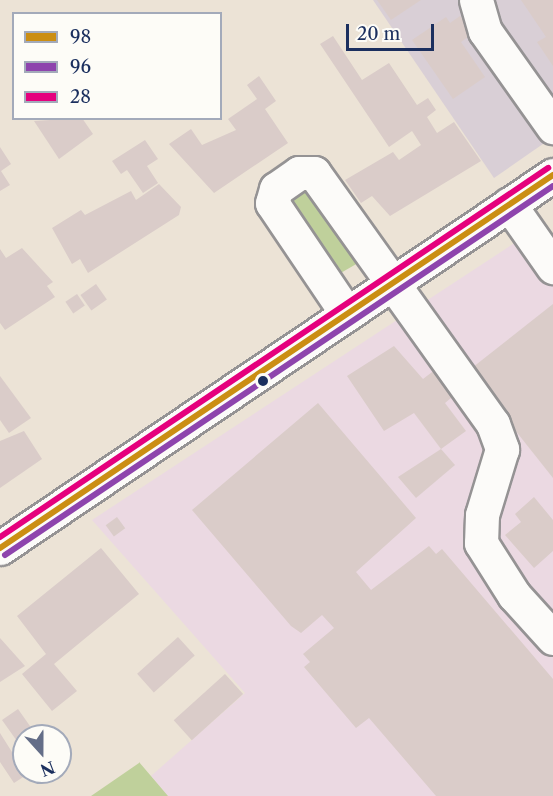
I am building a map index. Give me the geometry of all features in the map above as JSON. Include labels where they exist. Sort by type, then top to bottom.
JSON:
[{"type":"main road","points":[[476,0],[485,31],[553,127]]},
{"type":"main road","points":[[347,314],[274,209],[272,196],[287,179],[314,173],[500,436],[502,449],[482,514],[482,543],[514,595],[553,638]]},
{"type":"main road","points":[[0,548],[553,175]]},
{"type":"main road","points":[[509,204],[553,267]]},
{"type":"shaded area","points":[[373,0],[553,0],[553,137],[494,178]]},
{"type":"shaded area","points":[[539,227],[553,243],[553,796],[168,796],[151,776],[245,693],[92,520]]},
{"type":"green space","points":[[303,177],[365,259],[332,278],[279,200]]},
{"type":"green space","points":[[139,763],[168,796],[91,796]]},
{"type":"building","points":[[377,0],[421,0],[391,20]]},
{"type":"building","points":[[521,0],[553,0],[553,66],[537,42],[546,37]]},
{"type":"building","points":[[460,16],[472,34],[461,42],[485,77],[453,99],[412,40],[446,17],[450,23]]},
{"type":"building","points":[[333,36],[362,80],[389,63],[417,105],[428,98],[436,110],[427,117],[437,133],[454,122],[481,161],[390,216],[372,196],[361,203],[345,180],[393,152],[399,160],[421,145],[412,131],[389,147],[320,44]]},
{"type":"building","points":[[259,76],[276,101],[265,109],[288,143],[214,193],[169,144],[191,129],[202,145],[236,130],[228,119],[257,99],[247,85]]},
{"type":"building","points":[[83,120],[93,134],[59,159],[34,121]]},
{"type":"building","points":[[145,140],[158,159],[147,166],[158,183],[143,193],[127,170],[121,174],[112,161]]},
{"type":"building","points":[[0,147],[11,164],[1,171],[10,185],[0,191]]},
{"type":"building","points":[[159,184],[181,207],[179,215],[88,273],[80,259],[72,264],[52,228],[81,210],[85,215],[131,191],[136,200]]},
{"type":"building","points":[[22,248],[53,282],[47,286],[55,297],[5,330],[0,323],[0,249],[6,258]]},
{"type":"building","points":[[96,284],[107,300],[91,310],[80,295]]},
{"type":"building","points":[[77,294],[85,306],[73,313],[65,302]]},
{"type":"building","points":[[553,304],[553,478],[468,371]]},
{"type":"building","points":[[394,346],[423,379],[436,369],[457,393],[445,403],[466,431],[441,449],[414,413],[384,431],[347,376]]},
{"type":"building","points":[[0,376],[31,418],[9,433],[0,420]]},
{"type":"building","points":[[318,403],[416,518],[356,572],[371,590],[429,546],[436,554],[442,549],[553,679],[553,796],[436,796],[369,718],[356,728],[304,667],[310,662],[303,654],[334,628],[322,615],[301,633],[291,626],[192,510]]},
{"type":"building","points":[[24,431],[42,459],[0,488],[0,441]]},
{"type":"building","points":[[441,449],[455,465],[416,498],[398,477]]},
{"type":"building","points":[[534,497],[553,520],[553,551],[534,568],[505,535],[521,522],[515,514]]},
{"type":"building","points":[[117,517],[125,528],[114,537],[106,525]]},
{"type":"building","points":[[101,548],[139,594],[54,664],[77,691],[52,711],[22,674],[46,654],[17,616]]},
{"type":"building","points":[[178,637],[195,656],[154,692],[137,674]]},
{"type":"building","points":[[0,638],[25,666],[0,682]]},
{"type":"building","points":[[225,674],[243,694],[192,740],[174,720]]},
{"type":"building","points":[[18,709],[29,724],[12,724],[12,734],[2,720]]},
{"type":"building","points":[[0,733],[12,752],[12,780],[0,762]]},
{"type":"transit line","name":"28","points":[[0,537],[548,168]]},
{"type":"transit line","name":"98","points":[[0,548],[553,175]]},
{"type":"transit line","name":"96","points":[[5,555],[553,186]]}]
